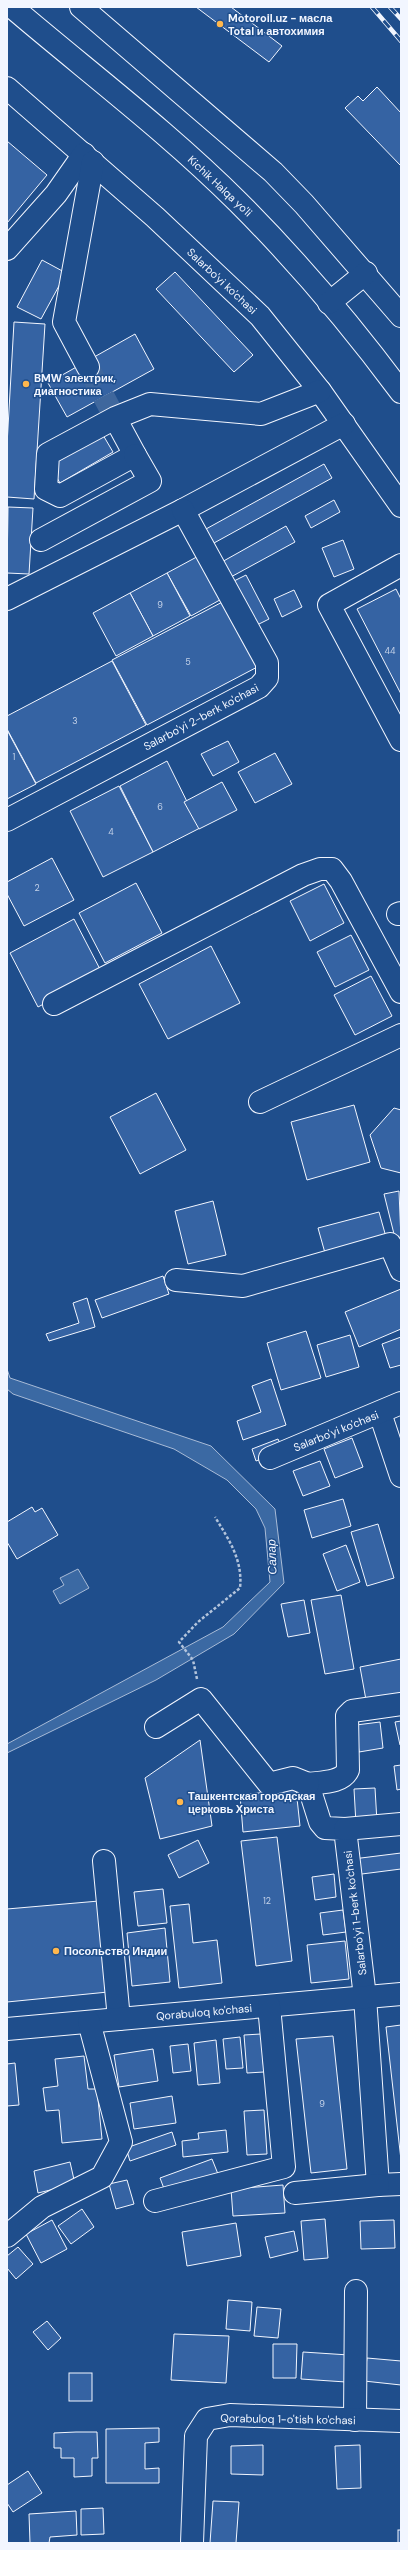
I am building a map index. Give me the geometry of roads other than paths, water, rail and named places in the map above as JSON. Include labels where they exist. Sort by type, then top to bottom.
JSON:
[{"type":"main road","name":"Kichik Halqa yo'li","points":[[12,7],[211,176],[270,235],[329,303],[401,392]]},
{"type":"main road","points":[[81,7],[273,172],[366,273],[401,316]]},
{"type":"main road","name":"Salarbo'yi ko'chasi","points":[[7,88],[88,158],[260,316],[320,391],[401,506]]},
{"type":"main road","points":[[7,249],[88,158]]},
{"type":"main road","points":[[88,158],[64,322],[88,367]]},
{"type":"main road","points":[[329,303],[366,273]]},
{"type":"main road","points":[[135,455],[60,496],[46,489],[48,454],[115,418],[150,404],[261,414],[320,391]]},
{"type":"main road","points":[[41,540],[150,481],[115,418]]},
{"type":"main road","points":[[7,599],[183,510],[344,424]]},
{"type":"main road","name":"Salarbo'yi 2-berk ko'chasi","points":[[7,820],[259,687],[267,678],[267,662],[183,510]]},
{"type":"main road","points":[[401,565],[330,605],[401,740]]},
{"type":"main road","points":[[54,1004],[303,875],[320,869],[332,869],[342,881],[401,992]]},
{"type":"main road","points":[[260,1102],[401,1035]]},
{"type":"main road","points":[[176,1280],[243,1286],[390,1244],[401,1270]]},
{"type":"main road","name":"Salarbo'yi ko'chasi","points":[[270,1458],[401,1403]]},
{"type":"main road","points":[[380,1413],[401,1476]]},
{"type":"main road","points":[[156,1727],[201,1699],[268,1784],[293,1778],[308,1784],[340,1779],[346,1774],[348,1770],[347,1716],[352,1711],[401,1704]]},
{"type":"main road","points":[[308,1784],[320,1822],[325,1828],[346,1829],[401,1824]]},
{"type":"main road","name":"Salarbo'yi 1-berk ko'chasi","points":[[346,1829],[365,1997],[378,2185]]},
{"type":"main road","points":[[104,1861],[120,2019]]},
{"type":"main road","name":"Qorabuloq ko'chasi","points":[[7,2029],[401,1994]]},
{"type":"main road","points":[[155,2201],[284,2167],[269,2006]]},
{"type":"main road","points":[[7,2236],[42,2207],[102,2177],[121,2142],[89,2022]]},
{"type":"main road","points":[[295,2193],[401,2184]]},
{"type":"main road","points":[[355,2420],[356,2291]]},
{"type":"main road","name":"Qorabuloq 1-o'tish ko'chasi","points":[[192,2543],[196,2436],[207,2419],[230,2415],[401,2421]]},
{"type":"water","name":"Салар","points":[[7,1369],[10,1378],[211,1446],[275,1509],[284,1583],[234,1634],[156,1680],[7,1753],[7,1744],[223,1627],[270,1582],[265,1528],[256,1509],[227,1480],[174,1449],[13,1394],[7,1389]]},
{"type":"water","points":[[78,1569],[89,1588],[60,1604],[53,1591],[64,1585],[60,1578]]},
{"type":"tunnel","points":[[88,367],[115,418]]},
{"type":"railway","points":[[372,7],[401,41]]},
{"type":"railway","points":[[390,7],[401,19]]},
{"type":"place","name":"Motoroil.uz - масла Total и автохимия","points":[[220,24]]},
{"type":"place","name":"BMW электрик, диагностика","points":[[26,384]]},
{"type":"place","name":"Ташкентская городская церковь Христа","points":[[180,1802]]},
{"type":"place","name":"Посольство Индии","points":[[56,1951]]}]
